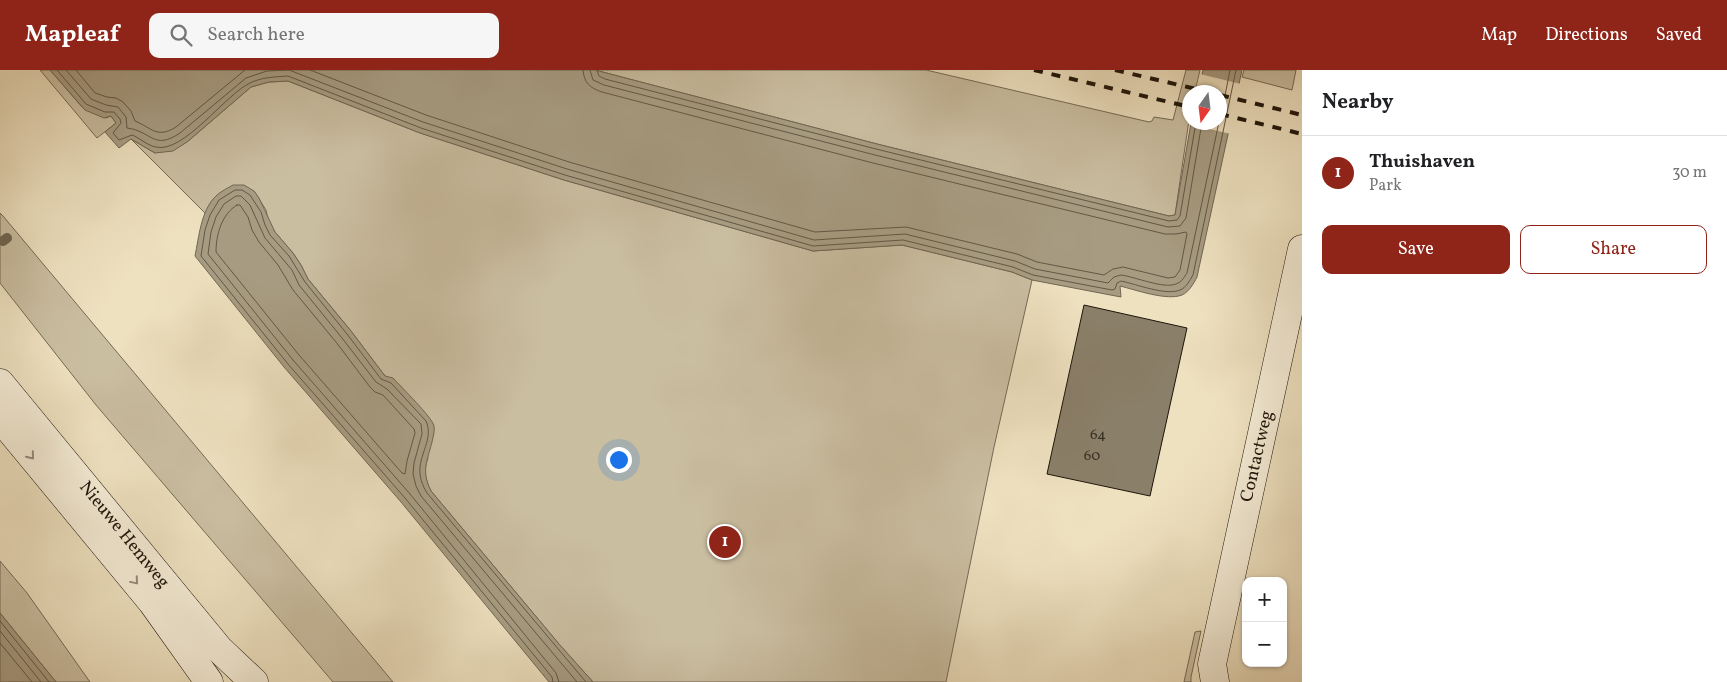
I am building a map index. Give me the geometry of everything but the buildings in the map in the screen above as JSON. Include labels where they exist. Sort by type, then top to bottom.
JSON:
[{"type":"main road","name":"Contactweg","points":[[1214,673],[1302,249]]},
{"type":"main road","name":"Nieuwe Hemweg","points":[[0,383],[219,649],[254,682]]},
{"type":"main road","name":"Nieuwe Hemweg","points":[[0,418],[152,602],[209,682]]},
{"type":"main road","points":[[219,649],[246,682]]},
{"type":"shaded area","points":[[40,70],[50,70],[82,107],[106,118],[111,116],[116,123],[97,138]]},
{"type":"shaded area","points":[[595,70],[926,70],[1149,122],[1154,117],[1173,120],[1182,85],[1182,130],[1188,130],[1175,215],[1169,216],[877,144]]},
{"type":"shaded area","points":[[1186,70],[1200,70],[1197,85],[1182,85]]},
{"type":"shaded area","points":[[1244,70],[1296,70],[1292,90],[1242,77]]},
{"type":"shaded area","points":[[288,81],[420,133],[564,180],[813,251],[902,245],[1012,272],[1032,280],[994,447],[946,682],[593,682],[431,491],[425,474],[428,458],[419,423],[409,399],[395,381],[385,376],[308,279],[293,253],[269,223],[266,210],[254,191],[216,196],[205,213],[131,139],[155,153],[187,142],[251,87],[269,82]]},
{"type":"shaded area","points":[[0,213],[393,682],[333,682],[96,405],[0,283]]},
{"type":"shaded area","points":[[0,561],[27,593],[90,682],[56,682],[0,613]]},
{"type":"shaded area","points":[[1201,631],[1191,682],[1184,682],[1195,632]]},
{"type":"water","points":[[50,70],[595,70],[877,144],[1169,216],[1175,215],[1190,130],[1227,130],[1227,85],[1200,85],[1203,70],[1242,70],[1197,277],[1187,292],[1176,297],[1151,294],[1120,286],[1121,297],[1032,280],[1012,272],[902,245],[813,251],[564,180],[420,133],[288,81],[269,82],[251,87],[187,142],[173,151],[155,153],[131,139],[119,148],[105,132],[116,123],[111,116],[104,118],[85,110]]},
{"type":"water","points":[[233,185],[244,185],[254,191],[275,232],[293,253],[308,279],[385,376],[393,378],[428,416],[434,426],[426,467],[426,478],[431,491],[593,682],[549,682],[401,502],[284,367],[195,256],[201,224],[207,209],[218,194]]},
{"type":"water","points":[[0,613],[56,682],[0,682]]},
{"type":"pier","points":[[1200,74],[1241,84],[1231,134],[1214,130],[1227,130],[1227,85],[1197,85]]},
{"type":"waterway","points":[[3,241],[7,238]]},
{"type":"railway","points":[[1034,70],[1182,105]]},
{"type":"railway","points":[[1115,70],[1182,86]]},
{"type":"railway","points":[[1227,97],[1302,115]]},
{"type":"railway","points":[[1227,116],[1302,134]]},
{"type":"place","name":"Thuishaven","points":[[725,542]]}]
